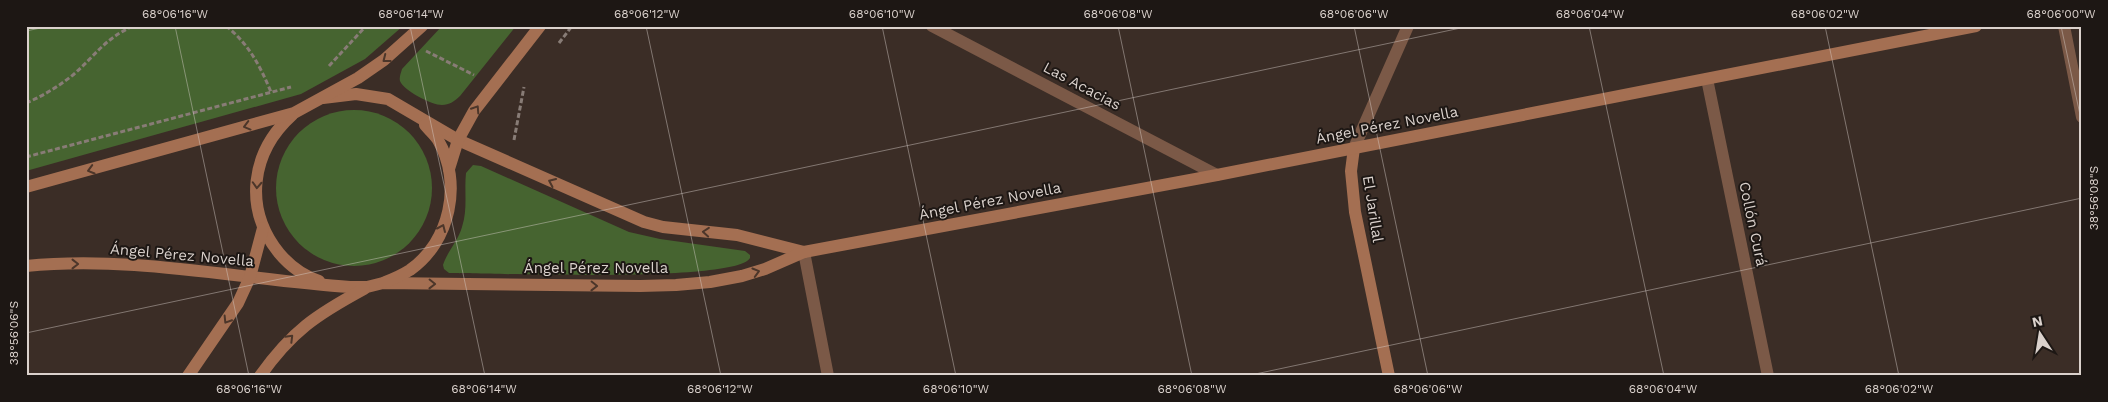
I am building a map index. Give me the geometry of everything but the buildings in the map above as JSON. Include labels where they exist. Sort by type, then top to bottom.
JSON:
[{"type":"main road","points":[[323,98],[358,78],[384,60],[422,26]]},
{"type":"main road","points":[[449,169],[458,140],[484,96],[540,26]]},
{"type":"main road","name":"Ángel Pérez Novella","points":[[383,283],[640,286],[710,282],[765,270],[804,252],[1217,175],[1976,26]]},
{"type":"main road","name":"Ángel Pérez Novella","points":[[26,187],[294,113],[323,98],[356,94],[388,99],[458,140],[644,222],[677,229],[738,235],[804,252]]},
{"type":"main road","name":"Ángel Pérez Novella","points":[[294,113],[281,125],[270,140],[262,156],[257,174],[258,210],[263,228],[272,244],[284,259],[299,271],[316,280],[334,286]]},
{"type":"main road","name":"Ángel Pérez Novella","points":[[26,266],[75,264],[129,266],[334,286],[367,287],[383,283],[409,271],[430,251],[445,226],[451,198],[449,169],[438,140],[417,116]]},
{"type":"main road","name":"El Jarillal","points":[[1354,148],[1351,171],[1354,205],[1389,376]]},
{"type":"main road","points":[[188,376],[225,324],[250,277],[263,228]]},
{"type":"main road","points":[[260,376],[288,339],[307,322],[328,308],[367,287]]},
{"type":"street","name":"Las Acacias","points":[[932,26],[1217,175]]},
{"type":"street","name":"El Jarillal","points":[[1354,148],[1408,26]]},
{"type":"street","points":[[2064,26],[2082,117]]},
{"type":"street","name":"Collón Curá","points":[[1707,79],[1768,376]]},
{"type":"street","points":[[804,252],[828,376]]},
{"type":"path","points":[[26,102],[52,90],[72,75],[103,43],[133,26]]},
{"type":"path","points":[[226,26],[247,46],[257,61],[271,92]]},
{"type":"path","points":[[324,72],[366,26]]},
{"type":"path","points":[[555,47],[572,26]]},
{"type":"path","points":[[421,49],[476,76]]},
{"type":"path","points":[[513,148],[522,90],[528,82]]},
{"type":"path","points":[[26,157],[293,86]]},
{"type":"green space","points":[[26,26],[403,26],[365,59],[301,94],[26,171]]},
{"type":"green space","points":[[442,26],[516,26],[460,96],[452,102],[442,105],[432,103],[412,93],[403,85],[400,78],[402,69]]},
{"type":"green space","points":[[354,110],[384,116],[397,123],[409,133],[419,145],[426,158],[432,188],[426,218],[419,231],[409,243],[397,253],[384,260],[354,266],[324,260],[311,253],[299,243],[289,231],[282,218],[276,188],[282,158],[289,145],[299,133],[311,123],[324,116]]},
{"type":"green space","points":[[473,165],[481,166],[629,232],[660,239],[745,251],[750,255],[750,258],[735,266],[703,271],[659,274],[449,273],[444,269],[443,265],[462,227],[465,213],[466,173]]}]
